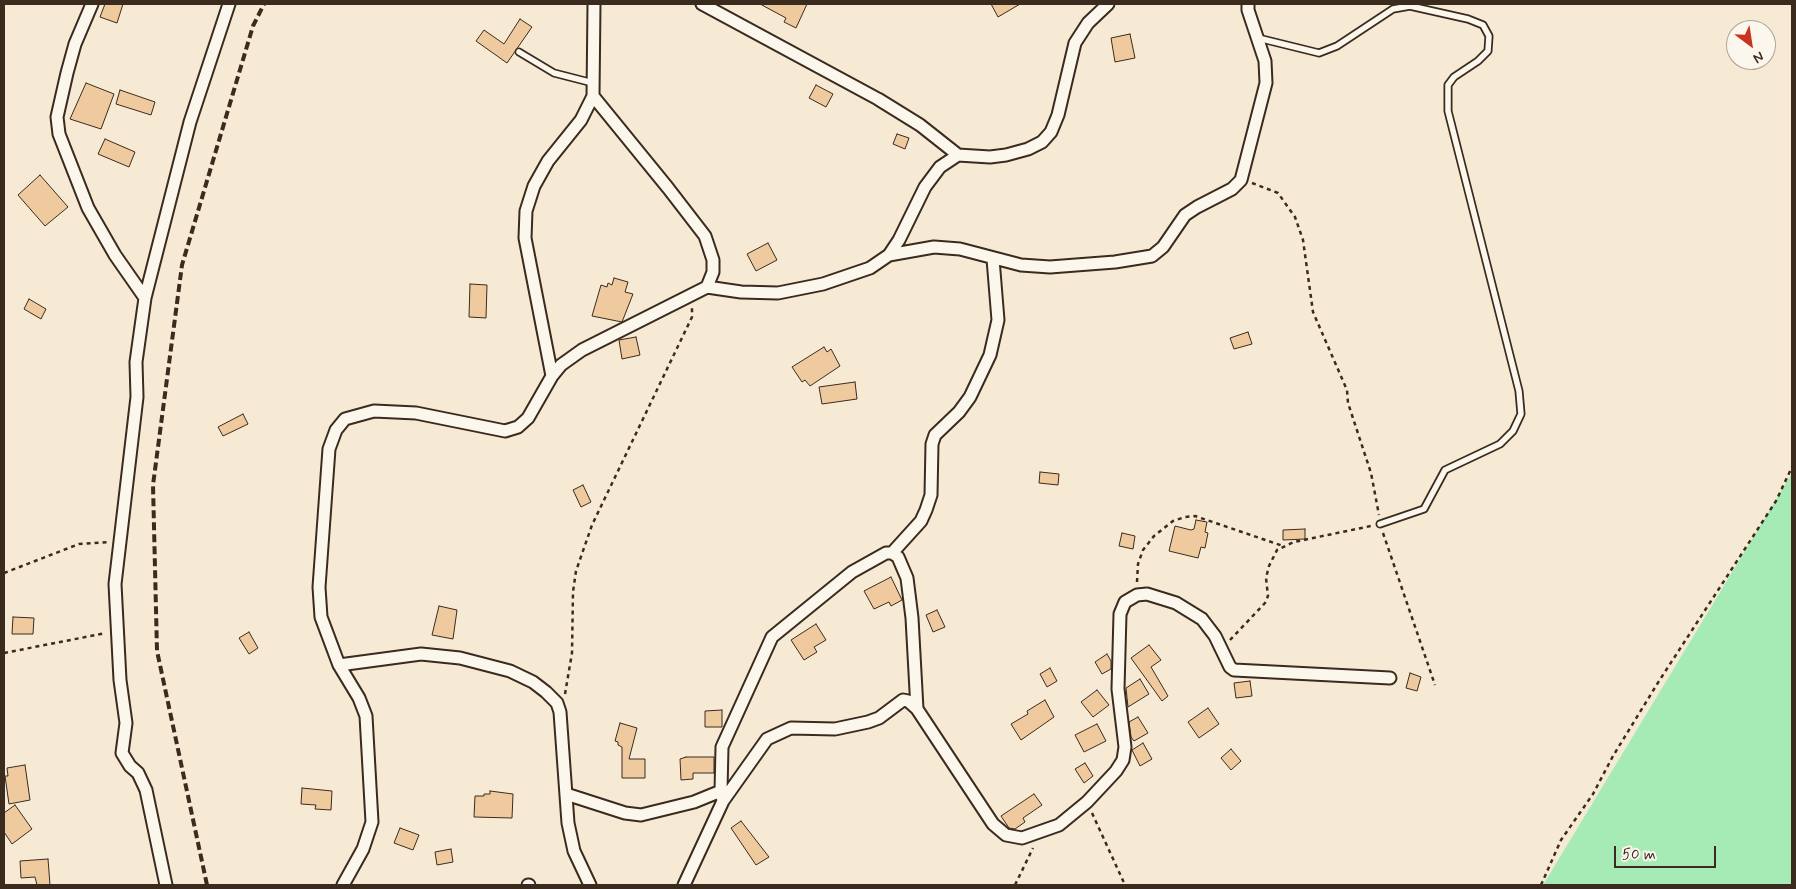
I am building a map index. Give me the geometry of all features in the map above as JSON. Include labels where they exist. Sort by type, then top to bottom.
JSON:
[{"type":"street","points":[[92,4],[75,44],[57,116],[59,134],[88,208],[115,255],[145,298]]},
{"type":"street","points":[[166,885],[146,790],[138,773],[130,766],[122,753],[126,723],[117,630],[115,584],[137,397],[136,362],[145,298],[190,122],[229,4]]},
{"type":"street","points":[[552,376],[525,238],[526,212],[534,186],[548,161],[581,120],[593,96],[594,4]]},
{"type":"street","points":[[702,4],[878,99],[920,125],[958,155],[990,157],[1006,155],[1042,142],[1051,132],[1058,115],[1075,43],[1088,23],[1108,4]]},
{"type":"street","points":[[889,255],[934,247],[960,249],[1022,265],[1050,267],[1115,262],[1152,256],[1162,248],[1185,215],[1232,189],[1240,180],[1266,84],[1265,61],[1256,38],[1248,4]]},
{"type":"street","points":[[593,96],[705,236],[713,260],[713,272],[707,287]]},
{"type":"street","points":[[343,885],[363,849],[372,822],[366,716],[359,698],[339,665],[321,617],[319,588],[329,449],[336,430],[346,419],[360,414],[402,412],[416,412],[505,431],[518,426],[528,418],[552,376],[561,365],[582,350],[707,287],[741,292],[778,293],[823,284],[870,268],[889,255],[899,240],[925,187],[940,167],[958,155]]},
{"type":"street","points":[[722,796],[722,747],[772,637],[852,572],[876,558],[892,553],[921,521],[931,495],[932,444],[935,435],[959,412],[970,397],[990,355],[998,320],[993,258]]},
{"type":"street","points":[[892,553],[898,558],[907,578],[912,618],[917,709]]},
{"type":"street","points":[[684,885],[722,796],[768,739],[780,731],[791,728],[835,729],[868,722],[879,718],[902,700],[908,701],[917,709],[993,824],[1006,835],[1022,838],[1059,825],[1088,802],[1116,771],[1123,760],[1125,746],[1118,689],[1120,614],[1125,602],[1137,595],[1147,594],[1167,600],[1202,619],[1222,649],[1226,662],[1234,670],[1390,678]]},
{"type":"street","points":[[339,665],[420,654],[460,658],[510,671],[533,682],[557,703],[560,712],[568,823],[574,851],[590,885]]},
{"type":"street","points":[[566,794],[625,813],[641,815],[722,796]]},
{"type":"lane","points":[[1256,38],[1319,53],[1336,46],[1393,9],[1410,6],[1483,25],[1489,36],[1488,51],[1478,61],[1454,76],[1448,85],[1448,110],[1520,391],[1521,414],[1513,431],[1500,444],[1445,470],[1424,509],[1380,524]]},
{"type":"lane","points":[[520,52],[554,73],[593,83]]},
{"type":"path","points":[[1240,180],[1272,189],[1278,193],[1295,218],[1303,240],[1313,312],[1346,390],[1348,403],[1371,472],[1380,524],[1435,685]]},
{"type":"path","points":[[560,712],[569,678],[572,652],[573,592],[576,571],[592,525],[692,317],[693,312],[686,299]]},
{"type":"path","points":[[1541,885],[1561,840],[1593,794],[1635,718],[1776,500],[1792,468]]},
{"type":"path","points":[[1137,595],[1138,564],[1143,550],[1154,536],[1173,521],[1184,517],[1195,516],[1283,546]]},
{"type":"path","points":[[1222,649],[1265,602],[1268,596],[1266,578],[1268,566],[1277,550],[1283,546],[1380,524]]},
{"type":"path","points":[[4,574],[80,544],[120,542]]},
{"type":"path","points":[[4,653],[117,630]]},
{"type":"path","points":[[1088,802],[1125,885]]},
{"type":"path","points":[[1015,885],[1039,833]]},
{"type":"green space","points":[[1792,473],[1792,885],[1543,885]]},
{"type":"building","points":[[105,4],[123,4],[117,23],[100,17]]},
{"type":"building","points":[[760,4],[807,4],[796,28],[784,22],[786,18]]},
{"type":"building","points":[[991,4],[1020,4],[998,17]]},
{"type":"building","points":[[520,19],[532,27],[507,63],[476,41],[484,30],[504,44]]},
{"type":"building","points":[[1130,34],[1135,58],[1115,62],[1111,38]]},
{"type":"building","points":[[86,83],[114,94],[101,129],[70,119]]},
{"type":"building","points":[[816,85],[833,94],[826,107],[809,98]]},
{"type":"building","points":[[120,90],[155,102],[151,115],[116,104]]},
{"type":"building","points":[[897,134],[909,138],[905,149],[893,144]]},
{"type":"building","points":[[105,139],[135,152],[129,167],[98,154]]},
{"type":"building","points":[[40,175],[68,207],[45,226],[18,195]]},
{"type":"building","points":[[768,243],[777,260],[756,271],[747,254]]},
{"type":"building","points":[[614,278],[628,282],[625,292],[633,294],[622,322],[592,316],[601,285],[607,287],[608,283],[612,285]]},
{"type":"building","points":[[470,284],[487,285],[486,318],[469,317]]},
{"type":"building","points":[[29,299],[46,309],[41,319],[24,309]]},
{"type":"building","points":[[1248,332],[1252,344],[1234,349],[1230,338]]},
{"type":"building","points":[[636,337],[640,355],[622,359],[619,340]]},
{"type":"building","points":[[824,347],[827,352],[831,349],[840,366],[810,386],[805,380],[802,382],[792,367]]},
{"type":"building","points":[[855,382],[857,399],[822,404],[819,387]]},
{"type":"building","points":[[243,414],[248,424],[223,436],[218,427]]},
{"type":"building","points":[[1040,472],[1059,474],[1058,485],[1039,483]]},
{"type":"building","points":[[583,485],[591,502],[581,507],[573,490]]},
{"type":"building","points":[[1196,520],[1207,522],[1205,532],[1208,533],[1205,548],[1201,547],[1198,558],[1169,551],[1175,526],[1191,530],[1194,529]]},
{"type":"building","points":[[1305,529],[1305,539],[1283,540],[1283,530]]},
{"type":"building","points":[[1122,533],[1135,536],[1133,549],[1119,546]]},
{"type":"building","points":[[891,577],[902,600],[891,606],[889,602],[874,609],[864,591]]},
{"type":"building","points":[[439,606],[457,610],[453,639],[432,635]]},
{"type":"building","points":[[937,610],[945,627],[933,632],[926,615]]},
{"type":"building","points":[[13,617],[34,618],[33,634],[12,634]]},
{"type":"building","points":[[816,624],[826,640],[814,647],[817,652],[804,660],[791,640]]},
{"type":"building","points":[[249,632],[258,648],[249,654],[239,638]]},
{"type":"building","points":[[1149,645],[1161,660],[1151,667],[1168,696],[1162,701],[1131,658]]},
{"type":"building","points":[[1107,654],[1111,661],[1111,669],[1102,674],[1095,662]]},
{"type":"building","points":[[1050,668],[1057,681],[1047,687],[1040,674]]},
{"type":"building","points":[[1410,673],[1421,677],[1417,691],[1406,688]]},
{"type":"building","points":[[1140,679],[1149,694],[1128,707],[1126,688]]},
{"type":"building","points":[[1250,681],[1252,696],[1236,698],[1234,683]]},
{"type":"building","points":[[1097,690],[1109,705],[1093,717],[1081,702]]},
{"type":"building","points":[[1045,700],[1054,717],[1021,740],[1011,724],[1028,714],[1027,711]]},
{"type":"building","points":[[1208,708],[1219,724],[1199,738],[1188,722]]},
{"type":"building","points":[[722,710],[722,727],[705,727],[705,711]]},
{"type":"building","points":[[1138,717],[1148,733],[1134,741],[1131,737],[1129,722]]},
{"type":"building","points":[[620,723],[637,728],[629,759],[645,759],[645,778],[622,778],[622,747],[615,741]]},
{"type":"building","points":[[1097,724],[1106,741],[1084,752],[1075,735]]},
{"type":"building","points":[[1143,743],[1152,759],[1140,766],[1132,750]]},
{"type":"building","points":[[1231,749],[1241,761],[1231,770],[1221,758]]},
{"type":"building","points":[[686,757],[714,757],[714,773],[693,773],[693,779],[681,780],[680,759]]},
{"type":"building","points":[[1085,763],[1093,776],[1084,783],[1075,769]]},
{"type":"building","points":[[25,765],[30,800],[9,804],[5,776],[8,776],[7,768]]},
{"type":"building","points":[[302,788],[332,791],[331,810],[315,809],[316,805],[301,804]]},
{"type":"building","points":[[490,791],[513,794],[512,818],[474,817],[475,796],[490,794]]},
{"type":"building","points":[[1034,794],[1042,805],[1023,818],[1025,822],[1015,829],[1009,828],[1001,816]]},
{"type":"building","points":[[15,805],[32,829],[12,844],[4,832],[4,813]]},
{"type":"building","points":[[741,821],[769,857],[756,865],[731,828]]},
{"type":"building","points":[[400,828],[419,835],[413,850],[394,843]]},
{"type":"building","points":[[451,849],[453,862],[437,865],[435,852]]},
{"type":"building","points":[[48,859],[50,885],[37,885],[35,877],[21,878],[20,861]]},
{"type":"railway","points":[[207,885],[157,651],[153,485],[182,265],[253,26],[264,4]]}]
